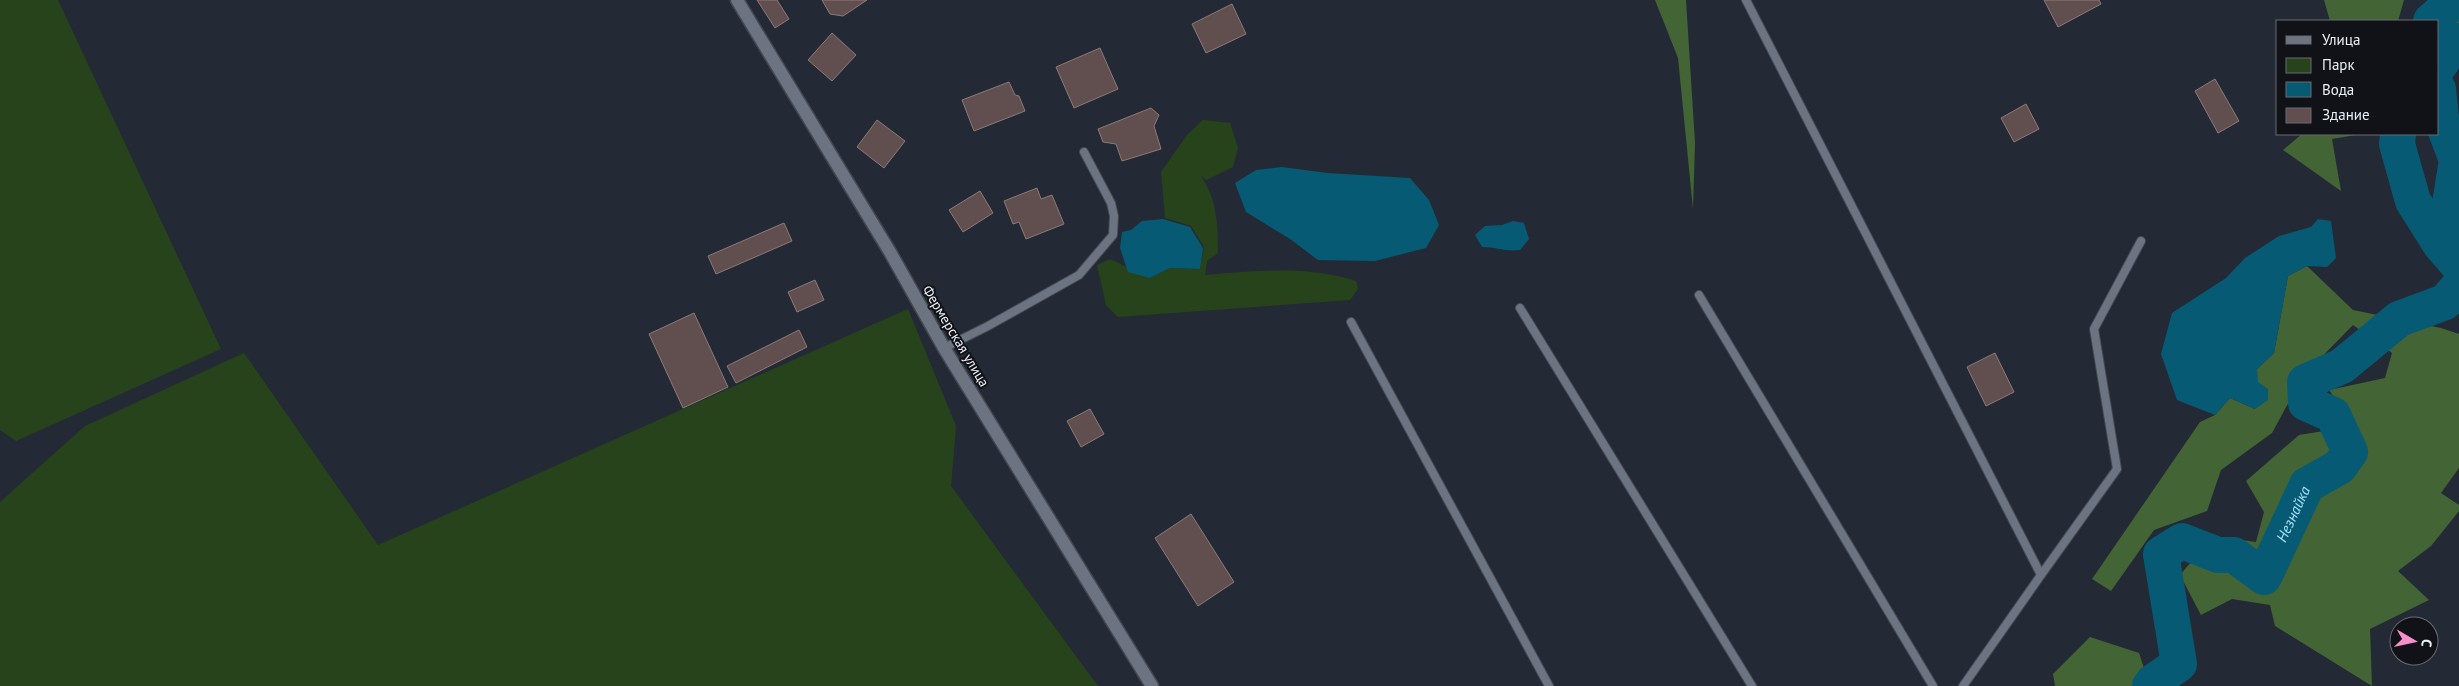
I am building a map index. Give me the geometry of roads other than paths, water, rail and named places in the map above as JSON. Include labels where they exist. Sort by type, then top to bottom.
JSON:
[{"type":"street","name":"Фермерская улица","points":[[737,0],[890,252],[944,348],[1152,686]]},
{"type":"lane","points":[[1746,0],[2041,576]]},
{"type":"lane","points":[[944,348],[988,326],[1079,275],[1113,234],[1114,216],[1111,203],[1084,152]]},
{"type":"lane","points":[[1963,686],[2116,469],[2094,329],[2141,241]]},
{"type":"lane","points":[[1699,295],[1933,686]]},
{"type":"lane","points":[[1520,308],[1752,686]]},
{"type":"lane","points":[[1351,322],[1549,686]]},
{"type":"water","points":[[1282,167],[1327,173],[1410,178],[1429,200],[1439,225],[1426,248],[1375,261],[1318,260],[1290,239],[1246,212],[1235,183],[1256,170]]},
{"type":"water","points":[[1163,219],[1190,227],[1203,248],[1200,269],[1170,268],[1150,278],[1128,272],[1120,248],[1122,232],[1131,230],[1142,221]]},
{"type":"water","points":[[2318,219],[2331,221],[2336,258],[2327,267],[2307,266],[2288,276],[2274,353],[2257,369],[2258,382],[2268,389],[2268,400],[2255,409],[2230,398],[2215,415],[2177,400],[2161,354],[2172,313],[2226,278],[2245,258],[2279,236],[2311,227]]},
{"type":"water","points":[[1513,221],[1524,223],[1529,239],[1520,250],[1482,247],[1475,235],[1485,226],[1502,225]]},
{"type":"waterway","name":"Незнайка","points":[[2432,20],[2455,0]]},
{"type":"waterway","name":"Незнайка","points":[[2439,66],[2455,43],[2459,41]]},
{"type":"waterway","name":"Незнайка","points":[[2439,99],[2441,118],[2457,160],[2450,204],[2456,229],[2459,228]]},
{"type":"waterway","name":"Незнайка","points":[[2398,135],[2397,144],[2413,201],[2440,244],[2459,266]]},
{"type":"waterway","name":"Незнайка","points":[[2150,686],[2179,664],[2161,554],[2182,541],[2218,555],[2234,555],[2264,577],[2307,485],[2339,467],[2350,452],[2333,415],[2306,403],[2305,382],[2342,366],[2399,319],[2445,302],[2459,286]]}]
